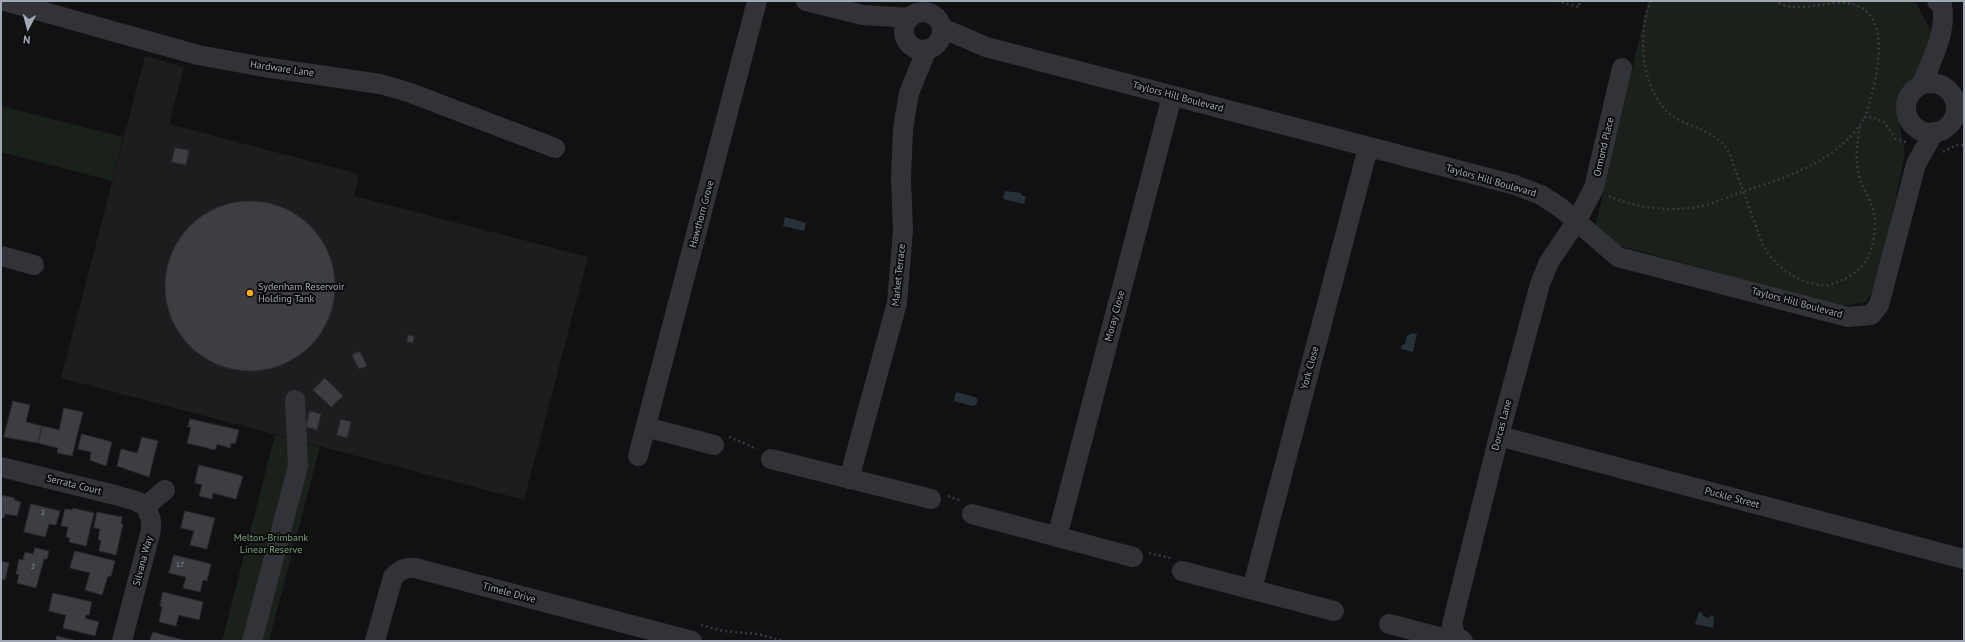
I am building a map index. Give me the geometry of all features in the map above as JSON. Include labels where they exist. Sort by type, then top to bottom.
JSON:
[{"type":"street","name":"Hardware Lane","points":[[5,1],[198,55],[264,67],[380,84],[408,92],[554,148]]},
{"type":"street","name":"Hawthorn Grove","points":[[638,456],[757,1]]},
{"type":"street","name":"Taylors Hill Boulevard","points":[[806,1],[863,16],[925,25],[986,47],[1368,148],[1515,185],[1541,195],[1561,208],[1618,257],[1848,317],[1871,315],[1879,305],[1916,164],[1933,134]]},
{"type":"street","points":[[1922,84],[1937,48],[1944,19],[1942,5],[1937,1]]},
{"type":"street","name":"Market Terrace","points":[[849,479],[897,303],[903,231],[900,178],[903,129],[910,89],[925,25]]},
{"type":"street","points":[[1937,48],[1954,94],[1956,109],[1954,116],[1933,134],[1908,118],[1906,102],[1914,88],[1930,82],[1954,94]]},
{"type":"street","name":"Ormond Place","points":[[1576,222],[1593,190],[1622,68]]},
{"type":"street","name":"Moray Close","points":[[1057,537],[1172,96]]},
{"type":"street","name":"York Close","points":[[1252,589],[1368,148]]},
{"type":"street","name":"Dorcas Lane","points":[[1389,624],[1443,638],[1459,638],[1452,624],[1499,436],[1540,284],[1549,262],[1576,222]]},
{"type":"street","points":[[1,256],[34,265]]},
{"type":"street","points":[[252,641],[298,466],[295,400]]},
{"type":"street","points":[[646,427],[720,440]]},
{"type":"street","name":"Puckle Street","points":[[1499,436],[1964,559]]},
{"type":"street","points":[[771,459],[931,499]]},
{"type":"street","name":"Serrata Court","points":[[1,467],[122,497],[146,506]]},
{"type":"street","points":[[146,506],[165,490]]},
{"type":"street","name":"Silvana Way","points":[[122,641],[151,530],[151,520],[146,506]]},
{"type":"street","points":[[972,514],[1133,557]]},
{"type":"street","name":"Timele Drive","points":[[375,641],[393,577],[399,571],[406,568],[415,568],[692,641]]},
{"type":"street","points":[[1182,571],[1334,611]]},
{"type":"path","points":[[1557,1],[1579,7],[1580,1]]},
{"type":"path","points":[[1651,1],[1644,29],[1643,49],[1646,72],[1651,89],[1659,102],[1678,119],[1702,129],[1724,143],[1729,152],[1744,192],[1754,227],[1763,246],[1772,260],[1780,268],[1791,275],[1822,285],[1834,284],[1848,278],[1863,266],[1869,253],[1874,235],[1874,214],[1858,173],[1856,159],[1860,125]]},
{"type":"path","points":[[1593,190],[1634,205],[1674,209],[1691,208],[1710,204],[1788,177],[1830,154],[1846,142],[1865,117],[1874,90],[1878,64],[1878,32],[1873,19],[1862,8],[1850,4],[1836,3],[1801,8],[1774,1]]},
{"type":"path","points":[[1782,1],[1787,5]]},
{"type":"path","points":[[1865,117],[1877,118],[1890,128],[1896,139],[1933,134],[1935,147],[1944,153],[1949,148],[1964,145]]},
{"type":"path","points":[[720,440],[772,453],[771,459]]},
{"type":"shaded area","points":[[145,56],[184,67],[169,124],[359,174],[354,196],[588,257],[524,500],[61,378]]},
{"type":"shaded area","points":[[1005,191],[1021,193],[1021,195],[1026,197],[1024,204],[1003,199]]},
{"type":"shaded area","points":[[785,217],[806,223],[804,231],[783,226]]},
{"type":"shaded area","points":[[1412,333],[1417,334],[1413,352],[1401,349],[1402,345],[1405,344],[1407,336]]},
{"type":"shaded area","points":[[956,392],[975,397],[978,400],[976,405],[972,406],[954,401]]},
{"type":"shaded area","points":[[1699,612],[1703,613],[1703,616],[1709,618],[1711,615],[1714,616],[1713,628],[1695,624]]},
{"type":"green space","points":[[1648,1],[1907,1],[1916,3],[1933,35],[1924,66],[1901,92],[1897,110],[1905,154],[1878,283],[1866,302],[1842,306],[1620,246],[1595,228]]},
{"type":"green space","points":[[1,106],[123,137],[112,181],[1,152]]},
{"type":"green space","name":"Melton-Brimbank Linear Reserve","points":[[275,435],[320,447],[269,641],[222,641]]},
{"type":"building","points":[[175,148],[189,150],[186,165],[172,162]]},
{"type":"building","name":"Sydenham Reservoir Holding Tank","points":[[250,201],[275,205],[290,211],[310,226],[325,246],[331,261],[335,286],[331,311],[325,326],[310,346],[290,361],[275,367],[250,371],[225,367],[210,361],[190,346],[175,326],[169,311],[165,286],[169,261],[175,246],[190,226],[210,211],[225,205]]},
{"type":"building","points":[[408,335],[414,336],[413,343],[407,342]]},
{"type":"building","points":[[360,352],[367,366],[359,369],[352,355]]},
{"type":"building","points":[[325,378],[343,396],[331,407],[313,390]]},
{"type":"building","points":[[13,401],[30,405],[26,422],[42,426],[38,443],[4,437]]},
{"type":"building","points":[[64,408],[83,412],[72,456],[57,453],[58,448],[38,443],[42,426],[59,430]]},
{"type":"building","points":[[310,411],[321,414],[317,430],[306,427]]},
{"type":"building","points":[[190,419],[239,430],[235,444],[231,443],[230,448],[217,444],[215,450],[187,443],[191,427],[188,427]]},
{"type":"building","points":[[341,419],[351,422],[347,438],[337,435]]},
{"type":"building","points":[[82,434],[112,442],[106,466],[90,460],[91,452],[78,449]]},
{"type":"building","points":[[142,437],[158,441],[149,477],[117,466],[121,449],[137,453]]},
{"type":"building","points":[[199,465],[243,476],[236,499],[213,493],[212,499],[199,496],[202,485],[195,483]]},
{"type":"building","points":[[1,495],[15,498],[14,500],[21,502],[17,516],[5,514],[4,518],[1,517]]},
{"type":"building","points":[[31,504],[60,511],[56,525],[49,524],[45,537],[24,532]]},
{"type":"building","points":[[73,508],[94,513],[86,546],[69,542],[70,538],[66,537],[68,527],[61,526],[65,509],[72,510]]},
{"type":"building","points":[[185,511],[215,518],[207,549],[190,545],[194,531],[181,528]]},
{"type":"building","points":[[97,512],[122,517],[121,524],[123,524],[116,555],[99,551],[101,540],[98,540],[100,529],[94,528]]},
{"type":"building","points":[[35,548],[49,551],[47,559],[44,559],[36,588],[17,583],[19,575],[16,574],[19,559],[23,560],[25,552],[33,554]]},
{"type":"building","points":[[75,551],[115,561],[111,576],[108,576],[102,595],[85,590],[90,573],[70,568]]},
{"type":"building","points":[[174,555],[211,564],[207,581],[203,580],[200,592],[183,588],[186,577],[169,573]]},
{"type":"building","points":[[1,561],[9,563],[5,580],[1,579]]},
{"type":"building","points":[[163,592],[203,602],[199,620],[179,615],[176,626],[159,622]]},
{"type":"building","points":[[53,593],[92,602],[89,615],[86,615],[85,618],[99,622],[95,636],[63,628],[66,615],[49,611]]},
{"type":"building","points":[[153,632],[186,641],[150,641]]},
{"type":"building","points":[[57,636],[77,641],[56,641]]},
{"type":"place","name":"Sydenham Reservoir Holding Tank","points":[[250,293]]}]
